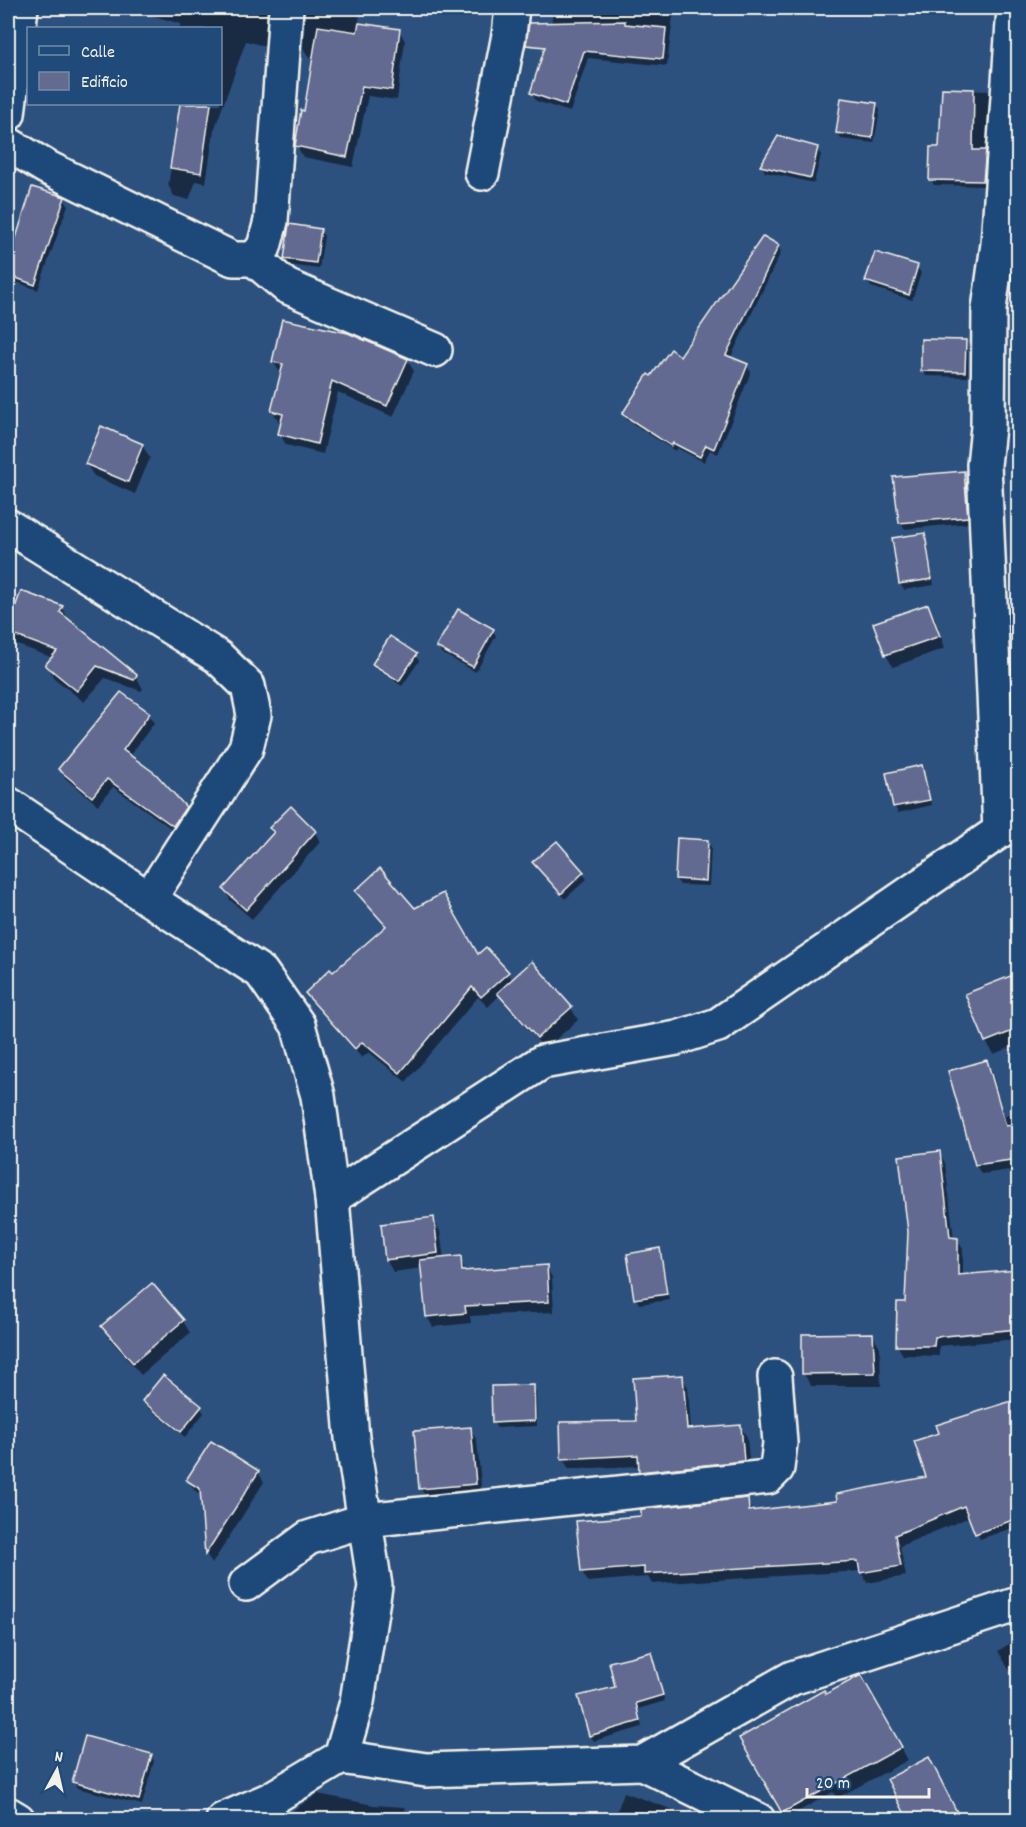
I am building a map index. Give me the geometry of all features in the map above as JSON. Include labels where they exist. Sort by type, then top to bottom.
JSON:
[{"type":"street","points":[[8,114],[21,8]]},
{"type":"street","points":[[254,259],[264,247],[272,221],[286,8]]},
{"type":"street","points":[[482,173],[509,35],[512,8]]},
{"type":"street","points":[[332,1198],[542,1062],[677,1038],[718,1025],[1009,829],[984,465],[988,427],[989,309],[998,244],[1014,8]]},
{"type":"street","points":[[8,144],[46,167],[234,259],[254,259],[286,286],[435,350]]},
{"type":"street","points":[[8,526],[218,657],[248,686],[254,715],[246,748],[149,899]]},
{"type":"street","points":[[8,804],[261,972],[298,1025],[318,1096],[332,1198],[352,1438],[375,1586],[357,1702],[341,1757]]},
{"type":"street","points":[[246,1584],[308,1538],[365,1520],[768,1477],[777,1468],[780,1443],[776,1377]]},
{"type":"street","points":[[223,1820],[269,1800],[341,1757],[426,1770],[642,1763],[792,1678],[1018,1604]]},
{"type":"street","points":[[642,1763],[758,1820]]},
{"type":"street","points":[[8,1814],[18,1820]]},
{"type":"building","points":[[625,21],[625,24],[666,28],[663,59],[584,51],[566,105],[530,93],[545,47],[526,45],[529,23]]},
{"type":"building","points":[[359,23],[400,29],[392,90],[362,86],[347,157],[295,146],[301,110],[304,111],[318,26],[357,32]]},
{"type":"building","points":[[942,88],[974,89],[973,150],[986,150],[983,181],[929,180],[930,147],[939,147]]},
{"type":"building","points":[[841,98],[877,103],[872,138],[836,133]]},
{"type":"building","points":[[180,105],[211,105],[201,173],[170,168]]},
{"type":"building","points":[[778,136],[818,147],[811,178],[760,166]]},
{"type":"building","points":[[32,187],[65,197],[35,285],[8,275],[8,238],[15,241]]},
{"type":"building","points":[[289,224],[321,229],[316,263],[284,259]]},
{"type":"building","points":[[763,236],[779,245],[726,355],[748,364],[714,449],[706,445],[700,457],[673,443],[671,446],[622,414],[648,374],[651,376],[671,349],[680,356]]},
{"type":"building","points":[[875,252],[918,265],[909,295],[865,281]]},
{"type":"building","points":[[282,319],[348,333],[408,359],[387,406],[332,381],[317,444],[278,434],[283,414],[271,411],[283,364],[272,362]]},
{"type":"building","points":[[921,339],[966,340],[965,372],[921,371]]},
{"type":"building","points":[[101,426],[143,444],[128,482],[85,464]]},
{"type":"building","points":[[964,471],[968,517],[899,523],[893,477]]},
{"type":"building","points":[[925,533],[932,579],[899,584],[892,538]]},
{"type":"building","points":[[21,591],[63,606],[60,612],[137,675],[134,680],[97,666],[77,691],[45,665],[57,651],[8,633]]},
{"type":"building","points":[[928,604],[940,636],[885,655],[873,623]]},
{"type":"building","points":[[458,609],[494,629],[473,667],[436,647]]},
{"type":"building","points":[[390,636],[417,654],[399,681],[372,664]]},
{"type":"building","points":[[121,692],[150,713],[123,750],[156,774],[186,807],[173,826],[107,779],[92,797],[58,769]]},
{"type":"building","points":[[922,765],[930,800],[893,807],[886,773]]},
{"type":"building","points":[[291,806],[316,831],[246,910],[223,889],[274,832],[269,828]]},
{"type":"building","points":[[677,838],[708,840],[706,881],[675,879]]},
{"type":"building","points":[[557,841],[584,872],[561,894],[532,862]]},
{"type":"building","points":[[380,868],[415,908],[443,893],[478,954],[486,947],[509,972],[481,997],[472,987],[400,1073],[362,1042],[355,1049],[305,993],[330,969],[333,972],[386,926],[355,891]]},
{"type":"building","points":[[532,961],[572,1007],[537,1038],[497,993]]},
{"type":"building","points":[[1018,973],[1018,1029],[985,1042],[965,994]]},
{"type":"building","points":[[987,1060],[1006,1126],[1018,1124],[1018,1159],[975,1165],[948,1071]]},
{"type":"building","points":[[940,1151],[950,1237],[958,1238],[958,1275],[1018,1270],[1018,1329],[935,1337],[934,1346],[896,1346],[897,1302],[905,1302],[908,1232],[899,1156]]},
{"type":"building","points":[[434,1217],[438,1253],[385,1260],[381,1224]]},
{"type":"building","points":[[660,1248],[667,1294],[634,1299],[627,1254]]},
{"type":"building","points":[[461,1256],[462,1271],[547,1265],[549,1302],[465,1306],[466,1313],[426,1317],[420,1260]]},
{"type":"building","points":[[152,1283],[184,1320],[133,1363],[101,1326]]},
{"type":"building","points":[[873,1333],[875,1373],[802,1374],[802,1334]]},
{"type":"building","points":[[163,1375],[202,1406],[181,1432],[142,1401]]},
{"type":"building","points":[[683,1375],[687,1429],[741,1425],[744,1461],[639,1472],[638,1455],[561,1459],[560,1422],[636,1421],[633,1378]]},
{"type":"building","points":[[534,1385],[535,1421],[492,1423],[491,1386]]},
{"type":"building","points":[[1018,1399],[1018,1518],[975,1534],[964,1506],[895,1535],[901,1566],[860,1573],[858,1561],[644,1574],[644,1567],[581,1572],[576,1521],[641,1516],[641,1509],[748,1498],[749,1511],[837,1501],[836,1494],[926,1477],[914,1441],[939,1433],[936,1425]]},
{"type":"building","points":[[471,1427],[476,1484],[419,1489],[414,1431]]},
{"type":"building","points":[[211,1441],[259,1471],[205,1555],[200,1489],[186,1480]]},
{"type":"building","points":[[651,1652],[663,1695],[636,1703],[640,1721],[589,1736],[578,1696],[615,1687],[609,1662]]},
{"type":"building","points":[[861,1675],[902,1747],[782,1813],[739,1738],[824,1690],[826,1694]]},
{"type":"building","points":[[85,1736],[152,1754],[139,1800],[72,1782]]},
{"type":"building","points":[[929,1757],[961,1820],[908,1820],[887,1779]]}]
